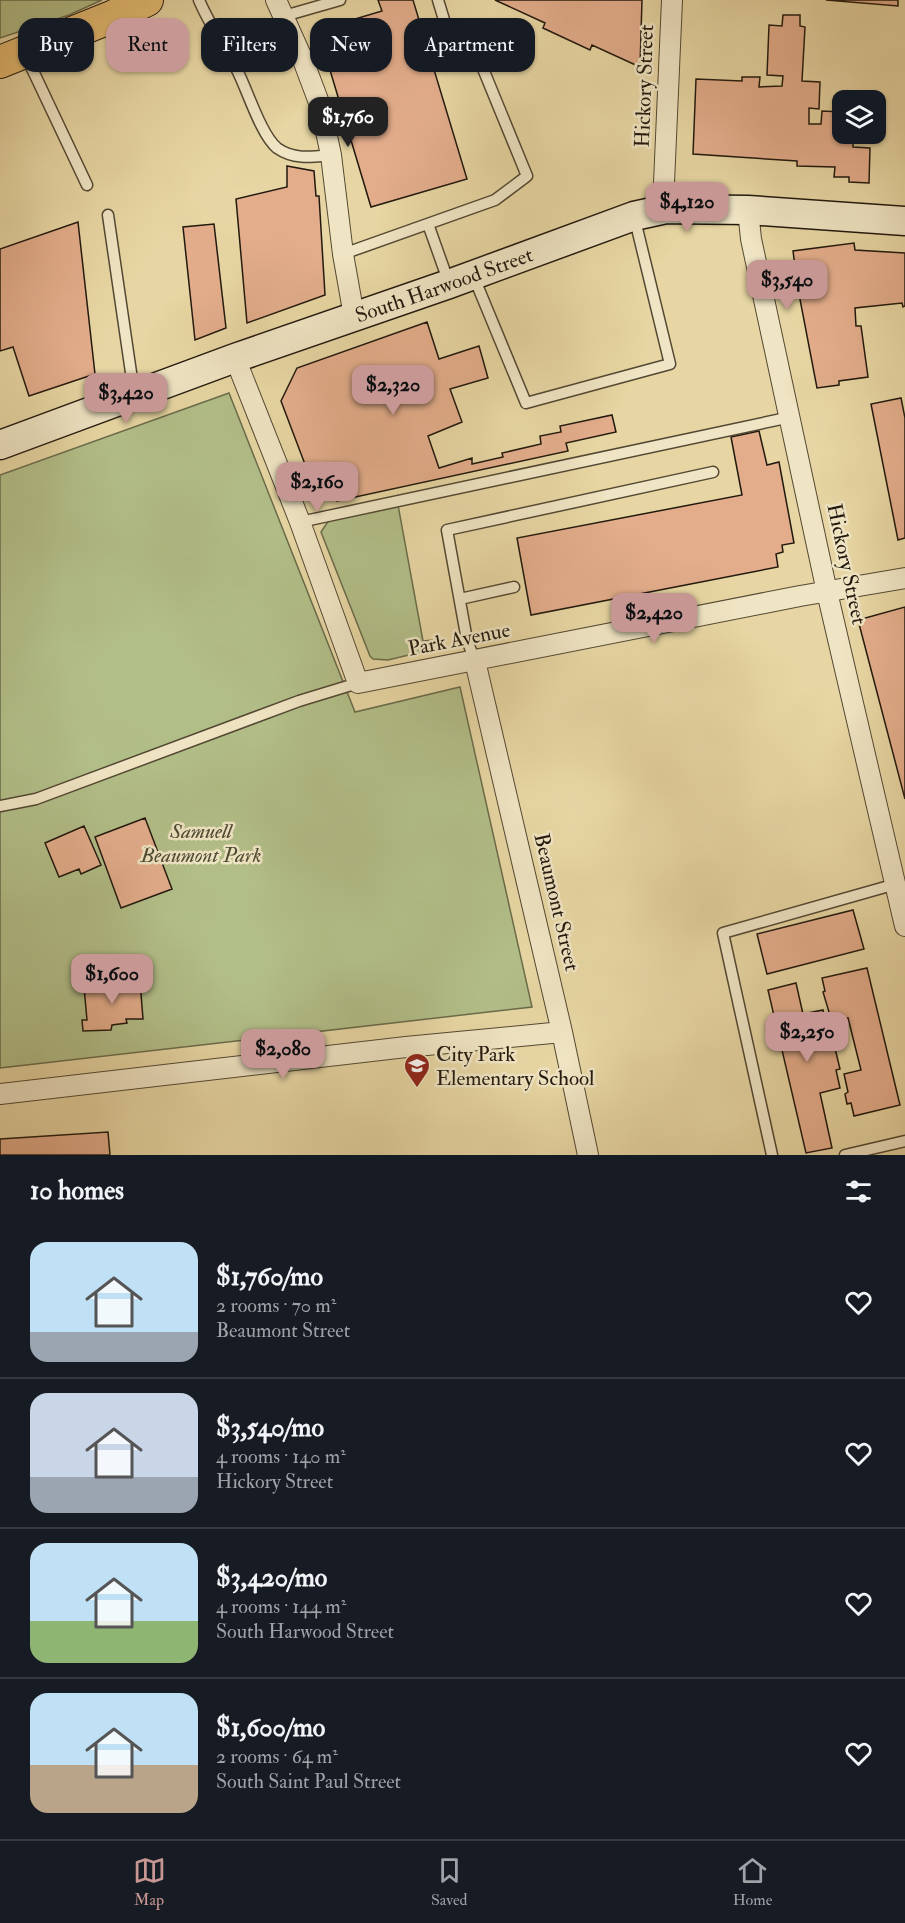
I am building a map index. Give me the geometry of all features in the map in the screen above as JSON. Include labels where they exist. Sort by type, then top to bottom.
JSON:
[{"type":"main road","points":[[12,57],[114,16],[147,0]]},
{"type":"main road","name":"South Harwood Street","points":[[0,445],[235,358],[634,216],[666,209],[748,210],[905,221]]},
{"type":"street","name":"Hickory Street","points":[[666,209],[665,177],[672,0]]},
{"type":"street","points":[[280,8],[321,108],[331,155],[343,254],[354,316]]},
{"type":"street","name":"Hickory Street","points":[[748,210],[751,239],[827,591],[905,926]]},
{"type":"street","points":[[235,358],[300,522],[358,683]]},
{"type":"street","name":"Park Avenue","points":[[358,683],[827,591],[905,578]]},
{"type":"street","name":"Beaumont Street","points":[[475,661],[562,1032],[588,1155]]},
{"type":"street","points":[[0,1094],[406,1047],[562,1032]]},
{"type":"lane","points":[[199,0],[238,72],[267,135],[275,146],[286,154],[307,158],[331,155]]},
{"type":"lane","points":[[280,8],[340,0]]},
{"type":"lane","points":[[343,254],[495,200],[527,176],[470,37],[445,23],[438,0]]},
{"type":"lane","points":[[12,57],[87,185]]},
{"type":"lane","points":[[108,215],[135,396]]},
{"type":"lane","points":[[428,224],[461,279],[526,404],[670,364],[634,216]]},
{"type":"lane","points":[[300,522],[791,417]]},
{"type":"lane","points":[[475,661],[467,640],[447,530],[713,472]]},
{"type":"lane","points":[[460,599],[514,587]]},
{"type":"lane","name":"Park Avenue","points":[[0,806],[36,799],[299,701],[358,683]]},
{"type":"lane","points":[[772,1155],[723,933],[896,884]]},
{"type":"lane","points":[[845,1155],[905,1140]]},
{"type":"green space","points":[[0,0],[102,0],[60,18],[18,18],[18,32],[0,38]]},
{"type":"green space","name":"Samuell Beaumont Park","points":[[229,393],[355,712],[460,687],[532,1007],[0,1068],[0,475]]},
{"type":"green space","points":[[398,505],[423,641],[432,640],[434,649],[388,660],[373,659],[321,532],[329,520]]},
{"type":"building","points":[[378,0],[413,0],[418,18],[404,18],[404,72],[435,72],[467,179],[371,207],[331,72],[392,72],[392,18],[358,18],[382,11]]},
{"type":"building","points":[[495,0],[642,0],[640,67],[592,45],[590,50],[543,28],[545,23]]},
{"type":"building","points":[[826,0],[898,0],[898,6]]},
{"type":"building","points":[[783,15],[800,15],[800,26],[805,27],[802,81],[820,82],[819,109],[809,108],[809,124],[821,124],[822,111],[832,111],[832,144],[853,144],[853,147],[870,148],[869,183],[849,182],[849,177],[834,177],[835,167],[797,166],[797,161],[693,154],[696,79],[742,81],[742,77],[760,77],[759,87],[782,86],[783,76],[767,75],[769,25],[782,26]]},
{"type":"building","points":[[287,166],[314,171],[316,196],[319,196],[325,295],[247,323],[236,199],[287,187]]},
{"type":"building","points":[[78,222],[95,374],[29,396],[13,347],[0,351],[0,249]]},
{"type":"building","points":[[214,224],[226,328],[195,340],[183,227]]},
{"type":"building","points":[[854,243],[855,250],[905,253],[905,306],[903,307],[902,303],[855,308],[856,326],[861,326],[868,377],[839,381],[839,385],[817,388],[793,251]]},
{"type":"building","points":[[427,322],[439,359],[479,346],[488,378],[450,389],[462,422],[428,436],[439,468],[472,458],[472,464],[503,457],[502,453],[541,444],[540,436],[561,432],[560,426],[612,415],[616,432],[566,443],[568,451],[337,501],[314,488],[281,401],[297,368]]},
{"type":"building","points":[[901,398],[905,418],[905,538],[898,540],[871,404]]},
{"type":"building","points":[[759,431],[767,465],[779,462],[794,543],[782,545],[783,552],[776,554],[778,567],[531,615],[517,538],[742,495],[731,437]]},
{"type":"building","points":[[905,607],[905,799],[858,620]]},
{"type":"building","points":[[145,818],[172,889],[121,908],[95,837]]},
{"type":"building","points":[[84,826],[101,865],[81,874],[79,869],[59,877],[45,843]]},
{"type":"building","points":[[853,910],[864,949],[767,974],[757,934]]},
{"type":"building","points":[[867,968],[900,1105],[854,1116],[851,1103],[847,1104],[845,1094],[848,1092],[844,1074],[861,1070],[848,1018],[832,1022],[823,992],[825,991],[822,978]]},
{"type":"building","points":[[115,979],[116,984],[140,981],[143,1019],[126,1019],[127,1023],[112,1025],[111,1030],[83,1031],[82,1020],[87,1020],[84,987],[96,985],[95,982]]},
{"type":"building","points":[[796,983],[803,1014],[823,1010],[825,1020],[828,1019],[840,1069],[836,1070],[840,1088],[820,1093],[832,1148],[806,1153],[768,990]]},
{"type":"building","points":[[108,1132],[110,1155],[0,1155],[0,1139]]},
{"type":"place","name":"City Park Elementary School","points":[[417,1089]]}]
